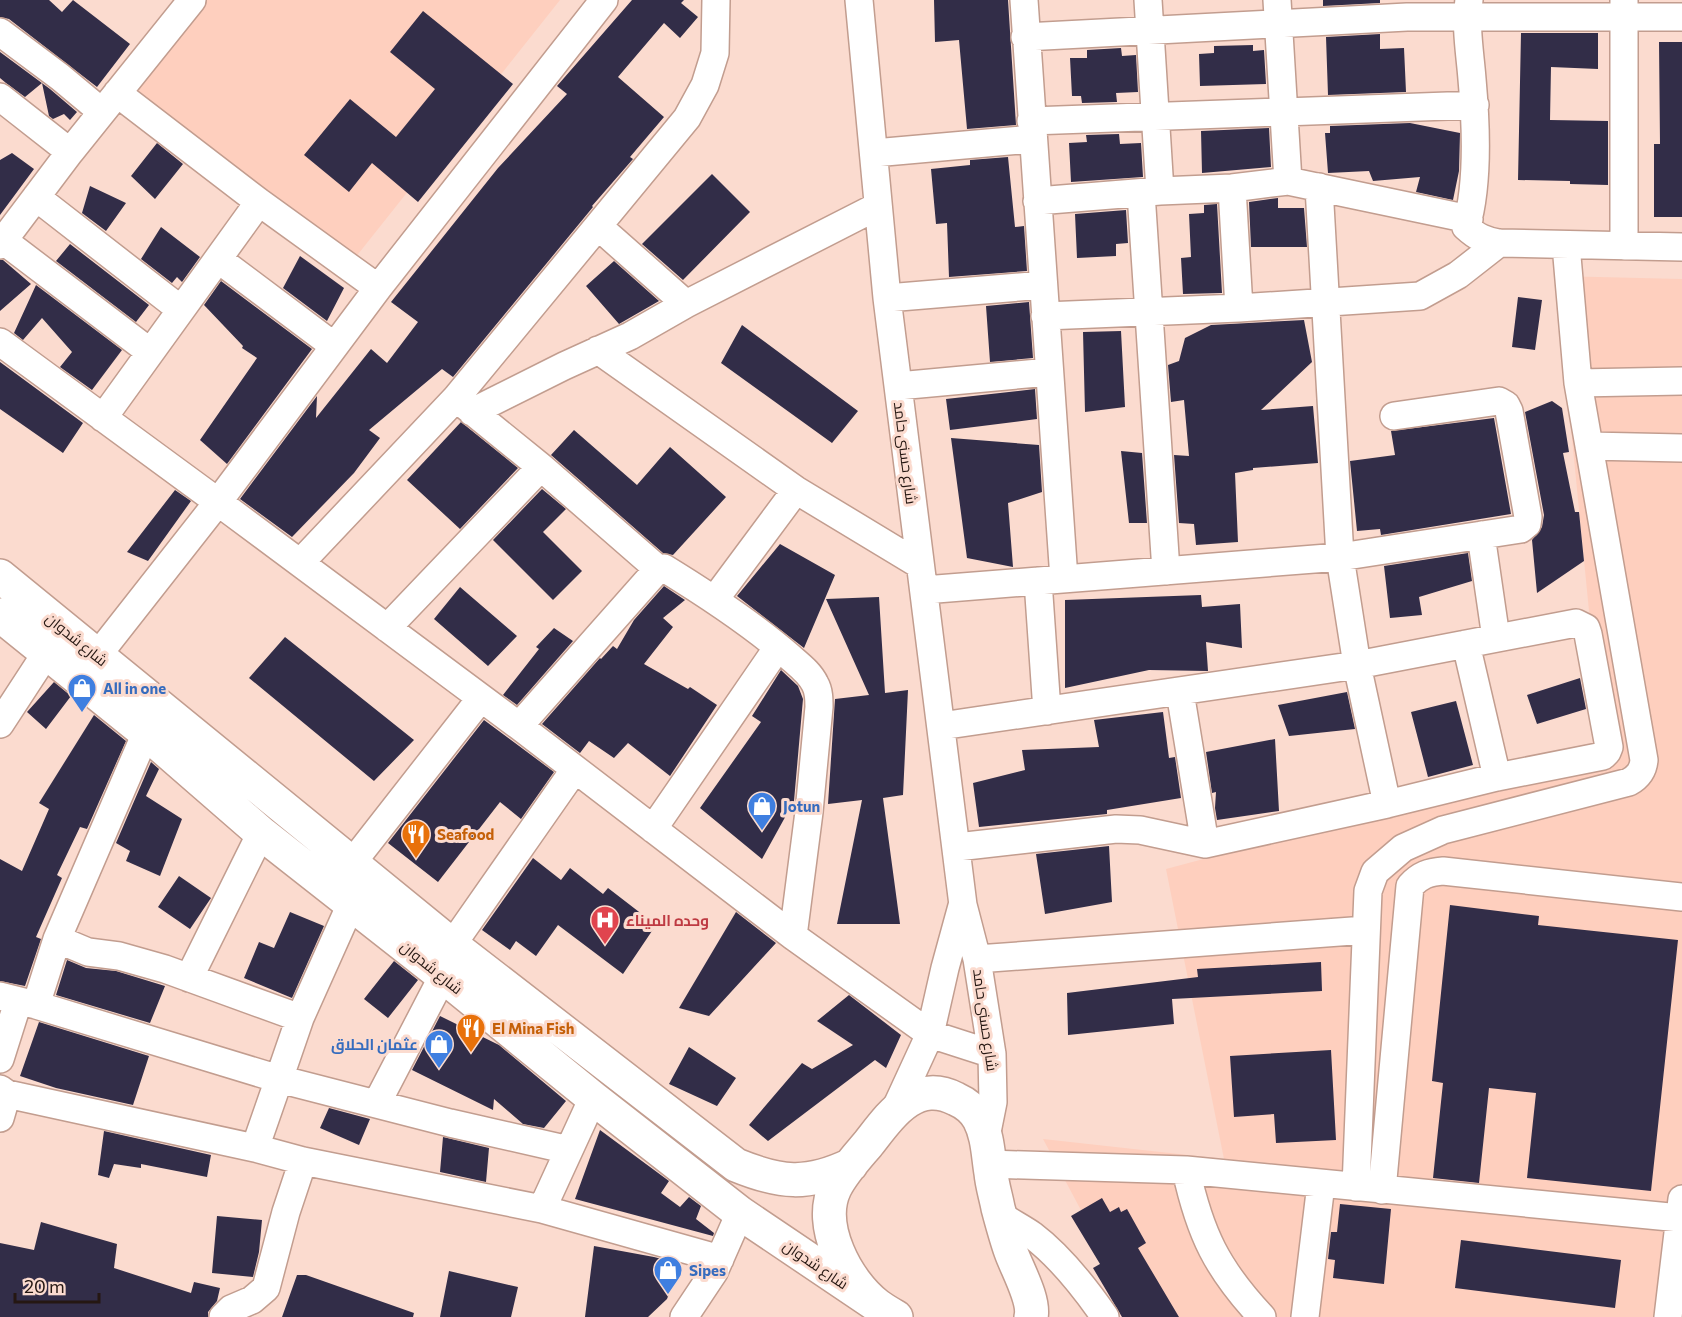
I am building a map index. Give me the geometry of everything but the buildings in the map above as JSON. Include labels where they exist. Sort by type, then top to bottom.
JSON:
[{"type":"main road","name":"شارع شدوان","points":[[0,576],[452,945],[735,1165],[765,1176],[796,1180],[827,1176],[851,1165]]},
{"type":"main road","name":"شارع شدوان","points":[[0,615],[146,733],[261,833],[593,1098],[740,1213],[886,1310]]},
{"type":"main road","points":[[886,1310],[853,1278],[836,1250],[829,1222],[831,1202],[835,1187],[895,1110],[911,1098],[930,1093],[949,1095],[966,1104],[979,1118],[988,1150],[1000,1215],[1011,1253],[1029,1303],[1044,1317]]},
{"type":"street","points":[[150,352],[1,241],[192,0]]},
{"type":"street","points":[[97,656],[218,502],[378,288],[604,0]]},
{"type":"street","points":[[300,563],[464,405],[598,227],[687,118],[705,85],[715,53],[716,0]]},
{"type":"street","name":"شارع حسنى حامد","points":[[859,0],[887,298],[963,905],[977,959],[992,1054],[993,1102],[988,1150]]},
{"type":"street","points":[[1024,0],[1049,372],[1051,580],[1047,711]]},
{"type":"street","points":[[1148,0],[1156,116],[1151,192],[1149,311],[1166,571]]},
{"type":"street","points":[[1025,37],[1150,31],[1278,13],[1407,17],[1468,9],[1623,9],[1682,16]]},
{"type":"street","points":[[1468,9],[1475,152],[1469,219],[1466,227],[1475,236],[1487,242],[1682,247]]},
{"type":"street","points":[[1623,9],[1624,246]]},
{"type":"street","points":[[1278,13],[1288,181]]},
{"type":"street","points":[[0,32],[60,77],[110,102],[259,202],[378,288]]},
{"type":"street","points":[[0,97],[70,152]]},
{"type":"street","points":[[874,153],[1032,130],[1156,116],[1474,105]]},
{"type":"street","points":[[1037,201],[1232,188],[1288,181],[1469,219]]},
{"type":"street","points":[[1318,187],[1340,557],[1357,665],[1387,804]]},
{"type":"street","points":[[1232,188],[1239,308]]},
{"type":"street","points":[[36,197],[180,309]]},
{"type":"street","points":[[103,418],[259,202]]},
{"type":"street","points":[[464,405],[630,336],[686,304],[878,206]]},
{"type":"street","points":[[598,227],[686,304]]},
{"type":"street","points":[[1045,316],[1239,308],[1420,296],[1458,276],[1499,243]]},
{"type":"street","points":[[1369,1188],[1366,930],[1368,891],[1375,872],[1403,848],[1443,830],[1629,782],[1643,767],[1644,760],[1578,382],[1566,245]]},
{"type":"street","points":[[218,259],[334,346]]},
{"type":"street","points":[[887,298],[1043,285]]},
{"type":"street","points":[[0,342],[519,726],[793,936],[930,1034],[992,1054]]},
{"type":"street","points":[[598,350],[922,578],[1051,580],[1340,557],[1521,529],[1528,521],[1509,411],[1506,405],[1499,401],[1394,416]]},
{"type":"street","points":[[898,386],[1049,372]]},
{"type":"street","points":[[1578,382],[1682,381]]},
{"type":"street","points":[[464,405],[541,467],[658,569]]},
{"type":"street","points":[[1589,446],[1682,448]]},
{"type":"street","points":[[387,628],[541,467]]},
{"type":"street","points":[[714,599],[796,490]]},
{"type":"street","points":[[1481,535],[1496,638]]},
{"type":"street","points":[[519,726],[658,569],[664,568],[714,599],[778,647],[807,672],[819,693],[809,812],[793,936]]},
{"type":"street","points":[[941,726],[1357,665],[1576,623],[1586,628],[1609,747],[1603,756],[1497,777],[1205,844],[1140,830],[1116,829],[957,847]]},
{"type":"street","points":[[1466,644],[1497,777]]},
{"type":"street","points":[[653,829],[778,647]]},
{"type":"street","points":[[0,724],[47,652]]},
{"type":"street","points":[[1180,692],[1205,844]]},
{"type":"street","points":[[352,863],[481,698]]},
{"type":"street","points":[[0,1059],[18,1001],[57,939],[146,733]]},
{"type":"street","points":[[452,945],[575,769]]},
{"type":"street","points":[[189,978],[261,833]]},
{"type":"street","points":[[1369,1188],[1410,886],[1418,877],[1430,872],[1443,871],[1682,897]]},
{"type":"street","points":[[255,1148],[300,1018],[351,904]]},
{"type":"street","name":"شارع حسنى حامد","points":[[895,1110],[930,1034],[945,968],[963,905]]},
{"type":"street","points":[[977,959],[1366,930]]},
{"type":"street","points":[[57,939],[88,952],[119,956],[165,969],[300,1018]]},
{"type":"street","points":[[377,1103],[443,976]]},
{"type":"street","points":[[18,1001],[279,1079],[450,1123],[569,1150]]},
{"type":"street","points":[[542,1209],[593,1098]]},
{"type":"street","points":[[2,1100],[255,1148],[303,1161],[542,1209],[720,1259]]},
{"type":"street","points":[[988,1150],[1681,1217],[1668,1317]]},
{"type":"street","points":[[223,1317],[231,1309],[252,1299],[266,1288],[303,1161]]},
{"type":"street","points":[[1186,1170],[1205,1238],[1240,1294],[1262,1317]]},
{"type":"street","points":[[1305,1317],[1321,1184]]},
{"type":"street","points":[[684,1317],[714,1272],[740,1213]]},
{"type":"street","points":[[1000,1215],[1033,1236],[1059,1260],[1105,1317]]},
{"type":"shaded area","points":[[206,0],[560,0],[355,258],[131,93]]},
{"type":"shaded area","points":[[1556,276],[1682,279],[1682,1317],[1138,1317],[1043,1139],[1224,1159],[1166,869],[1603,753]]},
{"type":"place","name":"All in one","points":[[82,714]]},
{"type":"place","name":"Jotun","points":[[762,832]]},
{"type":"place","name":"Seafood","points":[[416,860]]},
{"type":"place","name":"وحده الميناء","points":[[605,946]]},
{"type":"place","name":"El Mina Fish","points":[[471,1054]]},
{"type":"place","name":"عثمان الحلاق","points":[[439,1070]]},
{"type":"place","name":"Sipes","points":[[668,1296]]}]
